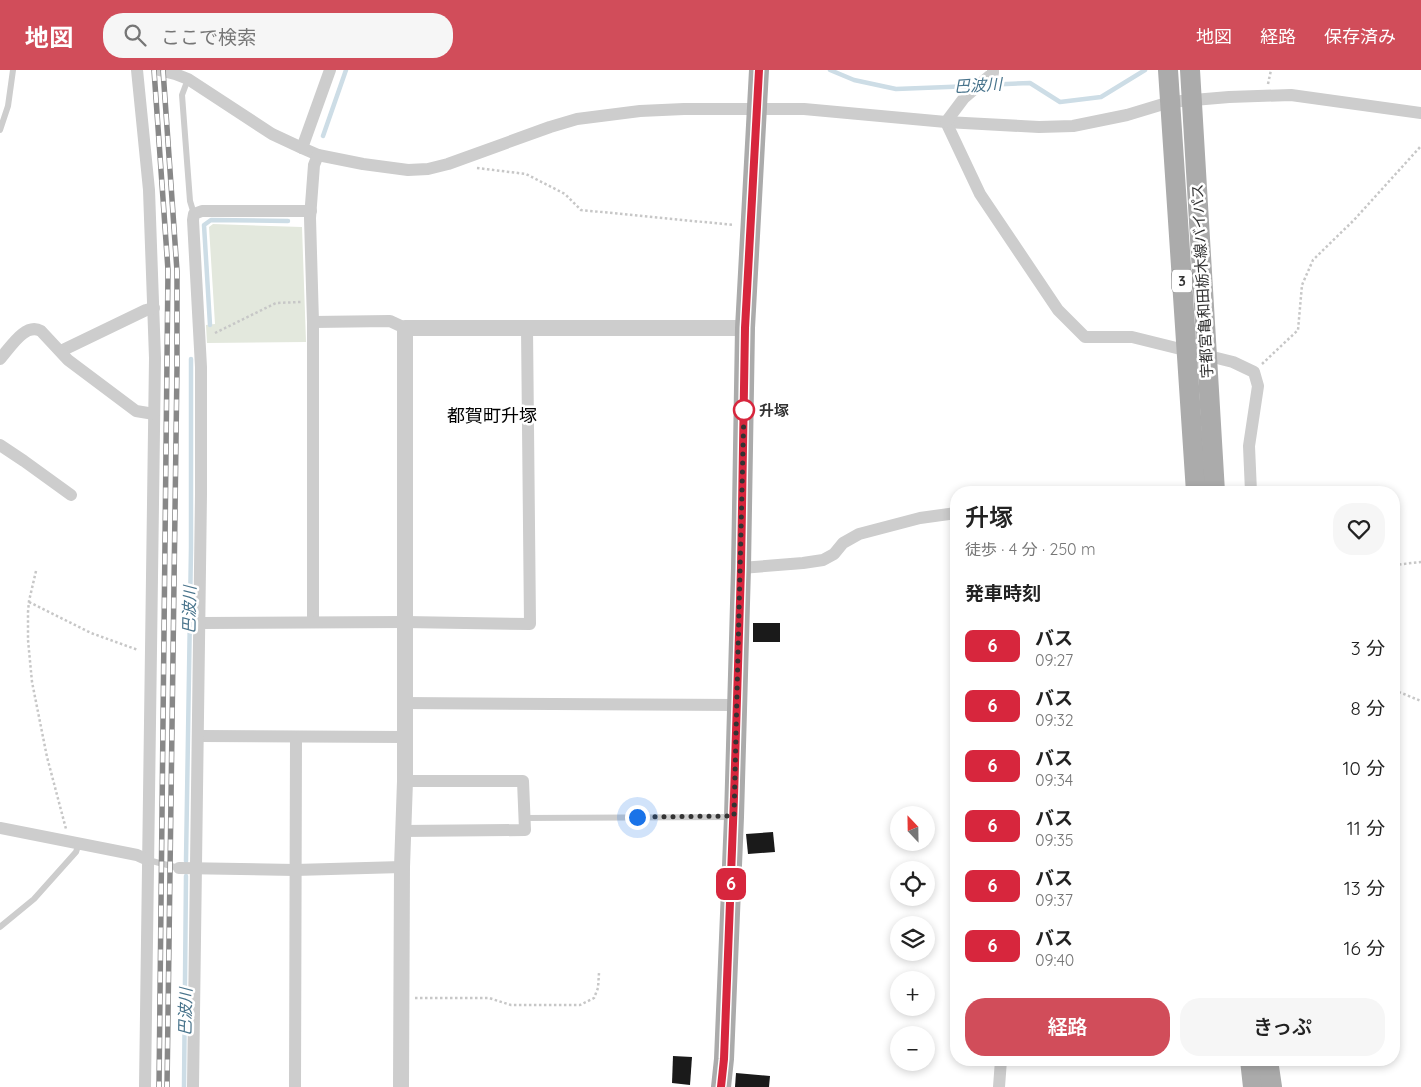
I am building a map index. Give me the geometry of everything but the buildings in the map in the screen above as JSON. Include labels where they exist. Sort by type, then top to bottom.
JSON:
[{"type":"main road","points":[[721,1087],[724,1059],[734,816],[745,328],[759,70]]},
{"type":"main road","name":"宇都宮亀和田栃木線バイパス","points":[[1168,70],[1196,486]]},
{"type":"main road","name":"宇都宮亀和田栃木線バイパス","points":[[1190,70],[1215,486]]},
{"type":"main road","points":[[1251,1066],[1253,1087]]},
{"type":"main road","points":[[1269,1066],[1272,1087]]},
{"type":"street","points":[[137,70],[150,190],[154,308],[145,1087]]},
{"type":"street","points":[[160,70],[188,79],[272,134],[318,155],[408,170],[428,169],[448,164],[577,119],[684,109],[804,109],[946,122],[1039,127],[1073,126],[1127,115],[1170,102],[1228,96],[1291,95],[1421,113]]},
{"type":"street","points":[[302,148],[330,70]]},
{"type":"street","points":[[946,122],[964,98],[993,73],[993,70]]},
{"type":"street","points":[[946,122],[980,194],[1058,310],[1085,337],[1132,336],[1186,352],[1232,362],[1254,372],[1258,386],[1248,446],[1251,486]]},
{"type":"street","points":[[312,622],[313,322],[311,211],[314,165],[318,155]]},
{"type":"street","points":[[193,1087],[200,623],[201,367],[193,220],[194,214],[202,211],[311,211]]},
{"type":"street","points":[[61,351],[146,310],[154,308]]},
{"type":"street","points":[[313,322],[390,321],[405,328],[745,328]]},
{"type":"street","points":[[0,359],[24,333],[29,329],[36,328],[68,360],[136,412],[154,414]]},
{"type":"street","points":[[401,1087],[402,831],[405,781],[405,328]]},
{"type":"street","points":[[200,623],[404,622],[530,624],[528,328]]},
{"type":"street","points":[[0,445],[71,495]]},
{"type":"street","points":[[741,568],[823,560],[834,554],[843,543],[859,534],[920,518],[950,514]]},
{"type":"street","points":[[404,702],[736,705]]},
{"type":"street","points":[[198,736],[404,738]]},
{"type":"street","points":[[295,1087],[296,738]]},
{"type":"street","points":[[402,831],[525,830],[523,781],[405,781]]},
{"type":"street","points":[[0,828],[79,843],[148,860]]},
{"type":"street","points":[[179,868],[295,870],[402,867]]},
{"type":"street","points":[[999,1087],[1001,1066]]},
{"type":"lane","points":[[0,130],[8,106],[13,70]]},
{"type":"lane","points":[[188,79],[182,95],[190,201],[194,214]]},
{"type":"lane","points":[[524,818],[734,816]]},
{"type":"lane","points":[[0,926],[34,899],[76,852],[79,843]]},
{"type":"lane","points":[[148,860],[179,868]]},
{"type":"path","points":[[1254,372],[1298,330],[1302,285],[1313,260],[1354,220],[1421,146]]},
{"type":"path","points":[[477,168],[526,174],[565,194],[581,210],[750,226]]},
{"type":"path","points":[[215,333],[276,303],[305,302]]},
{"type":"path","points":[[1400,564],[1421,562]]},
{"type":"path","points":[[36,571],[29,601],[28,640],[32,682],[47,757],[66,828],[66,841]]},
{"type":"path","points":[[29,601],[91,633],[140,650],[150,651]]},
{"type":"path","points":[[1400,692],[1421,701]]},
{"type":"path","points":[[402,998],[489,998],[511,1005],[580,1005],[594,998],[598,988],[599,972]]},
{"type":"shaded area","points":[[213,224],[302,227],[306,342],[207,343],[206,325],[215,324],[209,227]]},
{"type":"waterway","name":"巴波川","points":[[323,136],[346,70]]},
{"type":"waterway","name":"巴波川","points":[[830,70],[854,80],[896,89],[973,86]]},
{"type":"waterway","name":"巴波川","points":[[983,85],[1030,83],[1060,102],[1101,97],[1145,70]]},
{"type":"waterway","name":"巴波川","points":[[210,325],[204,225],[211,220],[288,221]]},
{"type":"waterway","name":"巴波川","points":[[186,861],[191,548],[191,359]]},
{"type":"waterway","name":"巴波川","points":[[184,1087],[186,876]]},
{"type":"railway","points":[[154,70],[168,270],[159,1087]]},
{"type":"railway","points":[[163,70],[177,271],[167,1087]]},
{"type":"bus line","name":"6","points":[[721,1087],[724,1059],[734,816],[745,328],[759,70]]},
{"type":"place","name":"升塚","points":[[744,410]]},
{"type":"district","name":"都賀町升塚","points":[[492,415]]},
{"type":"route","points":[[637,817],[734,816],[744,408],[744,410]]}]
